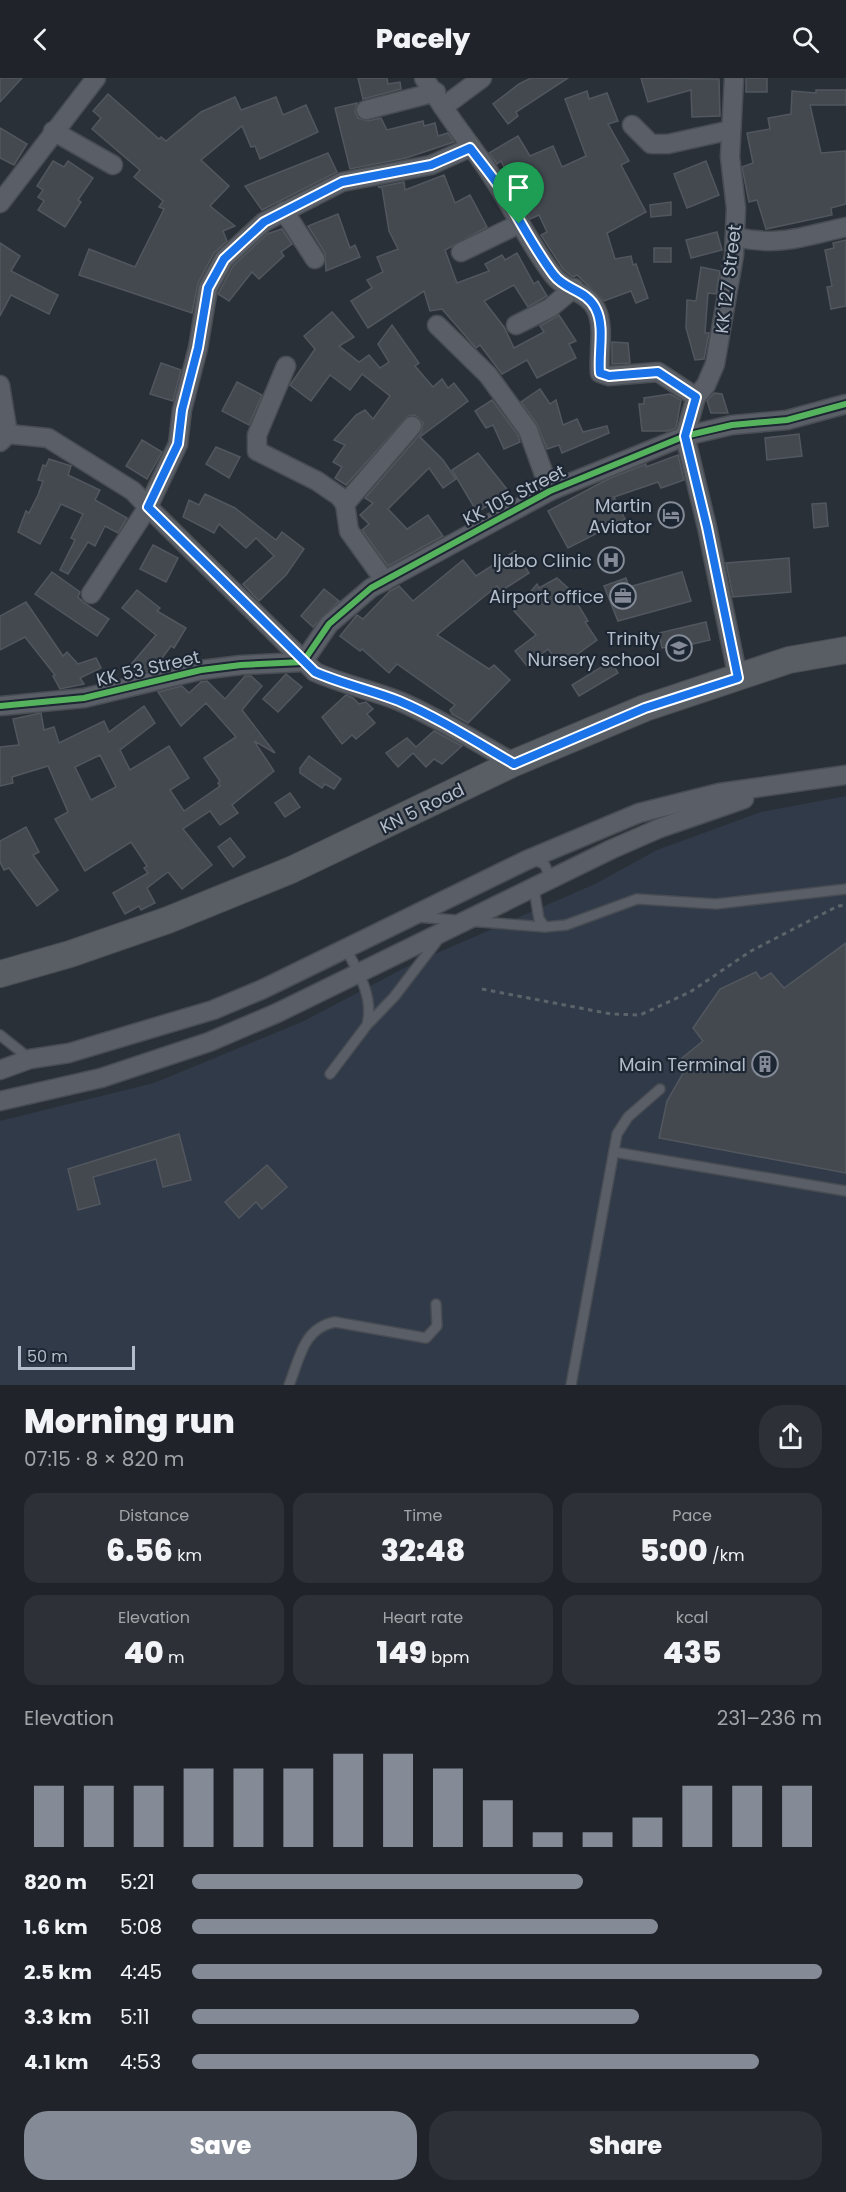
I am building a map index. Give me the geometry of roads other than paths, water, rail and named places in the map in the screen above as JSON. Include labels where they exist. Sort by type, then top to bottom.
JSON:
[{"type":"main road","name":"KN 5 Road","points":[[0,974],[70,954],[168,920],[291,870],[514,764],[645,708],[789,660],[846,650]]},
{"type":"street","points":[[0,203],[53,131],[96,78]]},
{"type":"street","points":[[366,110],[482,78]]},
{"type":"street","name":"KK 127 Street","points":[[685,436],[696,397],[706,385],[715,364],[736,237],[730,157],[734,78]]},
{"type":"street","points":[[434,92],[470,148],[498,185],[519,224],[555,277],[563,285],[574,288],[587,297],[597,310],[601,326],[600,373],[609,376],[658,372],[696,397]]},
{"type":"street","points":[[632,125],[651,144],[669,144],[731,130]]},
{"type":"street","points":[[53,131],[113,165]]},
{"type":"street","points":[[91,594],[148,507],[178,444],[182,410],[212,278],[241,241],[264,222],[342,182],[431,165],[470,148]]},
{"type":"street","points":[[284,211],[315,259]]},
{"type":"street","points":[[461,252],[519,224]]},
{"type":"street","points":[[736,237],[758,242],[779,242],[846,227]]},
{"type":"street","points":[[516,325],[550,308],[574,288]]},
{"type":"street","points":[[436,325],[488,375],[528,430],[550,491]]},
{"type":"street","points":[[286,366],[257,435],[257,451],[317,481],[339,496],[345,504],[350,531],[385,581]]},
{"type":"street","points":[[0,385],[4,438],[48,438],[133,491],[315,672],[337,682],[396,700],[426,714],[514,764]]},
{"type":"street","name":"KK 105 Street","points":[[303,662],[329,624],[350,605],[385,581],[550,491],[685,436],[732,425],[787,420],[846,404]]},
{"type":"street","points":[[345,504],[412,426]]},
{"type":"street","points":[[685,436],[707,527],[738,678]]},
{"type":"street","name":"KK 53 Street","points":[[0,706],[84,698],[211,669],[303,662]]},
{"type":"street","points":[[0,1070],[30,1059],[69,1053],[213,1010],[346,949],[527,860],[639,813],[719,793],[846,776]]},
{"type":"street","points":[[0,1101],[101,1078],[157,1061],[277,1012],[660,828],[791,784]]},
{"type":"lane","points":[[527,860],[536,859],[547,867],[548,877],[539,887],[534,900],[539,919],[545,927]]},
{"type":"lane","points":[[411,917],[545,927],[566,925],[637,899],[716,904],[846,889]]},
{"type":"lane","points":[[330,1074],[367,1025],[394,997],[446,929]]},
{"type":"lane","points":[[346,949],[369,1003],[367,1025]]},
{"type":"lane","points":[[0,1035],[30,1059]]},
{"type":"lane","points":[[571,1385],[614,1152],[621,1126],[660,1089]]},
{"type":"lane","points":[[614,1152],[846,1191]]},
{"type":"lane","points":[[289,1385],[308,1335],[321,1324],[335,1322],[426,1338],[437,1326],[436,1304]]},
{"type":"place","name":"Martin Aviator","points":[[671,515]]},
{"type":"place","name":"Ijabo Clinic","points":[[611,560]]},
{"type":"place","name":"Airport office","points":[[623,596]]},
{"type":"place","name":"Trinity Nursery school","points":[[679,648]]},
{"type":"place","name":"Main Terminal","points":[[765,1064]]}]
